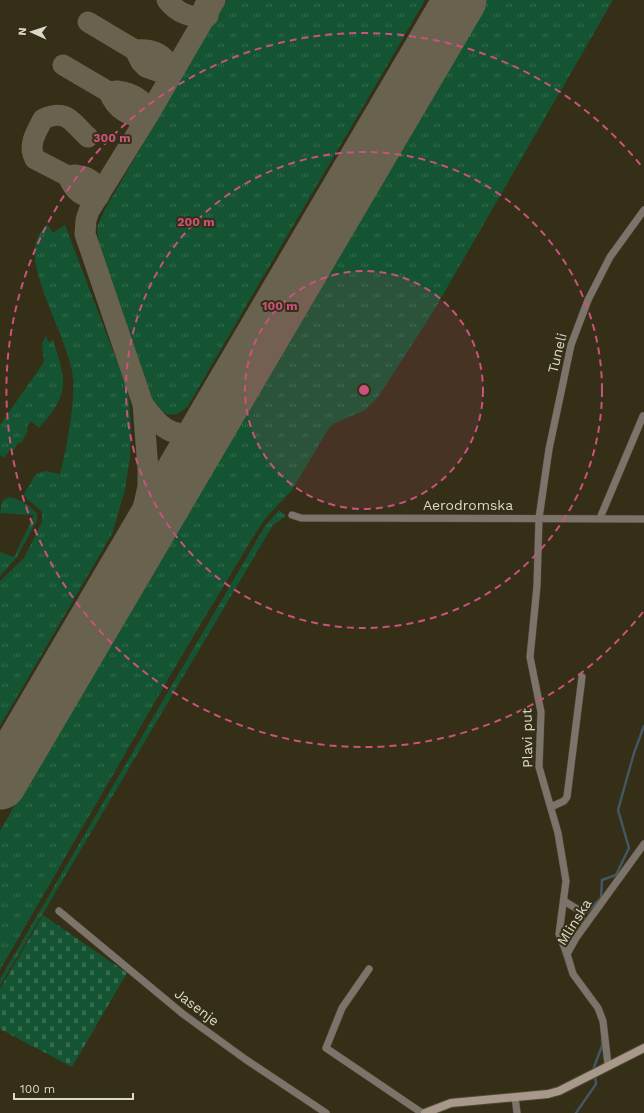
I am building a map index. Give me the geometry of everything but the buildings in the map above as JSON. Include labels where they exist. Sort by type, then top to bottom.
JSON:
[{"type":"street","name":"Tuneli","points":[[539,518],[549,449],[571,346],[588,300],[610,257],[644,210]]},
{"type":"street","points":[[600,518],[644,416]]},
{"type":"street","name":"Aerodromska","points":[[292,515],[301,518],[644,519]]},
{"type":"street","name":"Plavi put","points":[[539,518],[537,586],[530,657],[541,712],[538,767],[558,833],[566,882],[559,934],[566,952]]},
{"type":"street","points":[[551,807],[564,801],[567,797],[582,677]]},
{"type":"street","name":"Mlinska","points":[[608,1065],[605,1033],[600,1015],[590,995],[574,974],[566,952],[644,844]]},
{"type":"street","points":[[564,901],[582,912]]},
{"type":"street","name":"Jasenje","points":[[59,911],[183,1014],[245,1059],[326,1113]]},
{"type":"street","points":[[370,969],[342,1008],[326,1048],[422,1113]]},
{"type":"street","points":[[425,1113],[451,1103],[548,1094],[559,1091],[589,1074],[644,1048]]},
{"type":"street","points":[[515,1097],[517,1113]]},
{"type":"green space","points":[[227,0],[425,0],[188,406],[179,413],[170,415],[158,408],[154,403],[99,244],[97,227],[105,209]]},
{"type":"green space","points":[[485,0],[613,0],[433,312],[378,397],[365,410],[335,423],[329,428],[292,490],[264,520],[250,542],[181,657],[0,970],[0,831],[76,697],[181,522]]},
{"type":"green space","points":[[47,224],[53,233],[65,225],[128,390],[131,425],[130,457],[125,490],[112,534],[0,726],[0,581],[24,558],[42,522],[42,512],[25,497],[24,494],[36,474],[45,471],[60,474],[68,439],[72,412],[73,377],[70,362],[37,272],[35,256],[36,242]]},
{"type":"green space","points":[[46,335],[48,342],[53,340],[58,354],[63,377],[61,396],[56,406],[39,428],[31,421],[27,427],[28,431],[21,443],[18,443],[14,450],[11,448],[4,458],[0,455],[0,425],[44,362],[42,344]]},
{"type":"green space","points":[[9,497],[25,503],[37,514],[37,520],[17,557],[0,576],[0,552],[14,557],[34,515],[0,513],[2,501]]},
{"type":"green space","points":[[279,510],[286,516],[273,525],[0,986],[0,979],[265,526]]},
{"type":"green space","points":[[43,915],[127,973],[72,1067],[0,1029],[0,989]]},
{"type":"waterway","points":[[582,924],[585,914],[601,898],[602,880],[616,875],[629,848],[618,810],[634,753],[644,726]]},
{"type":"waterway","points":[[565,946],[573,937]]},
{"type":"waterway","points":[[563,952],[569,970]]},
{"type":"waterway","points":[[576,1113],[596,1084],[594,1067],[602,1046],[602,1036]]},
{"type":"taxiway","points":[[167,0],[180,12],[196,17],[208,16],[204,7]]},
{"type":"taxiway","points":[[131,560],[148,487],[143,404],[85,234],[86,220],[89,211],[149,114],[215,0]]},
{"type":"taxiway","points":[[88,22],[135,50],[141,62],[146,67],[160,72],[174,71],[166,60],[158,53],[148,50],[135,50]]},
{"type":"taxiway","points":[[63,65],[109,92]]},
{"type":"taxiway","points":[[117,91],[127,93],[137,98],[145,104],[149,114],[136,116],[124,112],[115,103],[109,92],[117,91]]},
{"type":"taxiway","points":[[68,176],[35,159],[32,143],[38,128],[43,119],[51,116],[64,116],[73,122],[88,137]]},
{"type":"taxiway","points":[[75,175],[88,178],[92,181],[97,187],[99,196],[88,197],[79,193],[73,186],[68,176],[75,175]]},
{"type":"taxiway","points":[[143,404],[159,423],[167,429],[175,432],[193,432],[214,419]]},
{"type":"runway","points":[[0,783],[460,0]]}]
